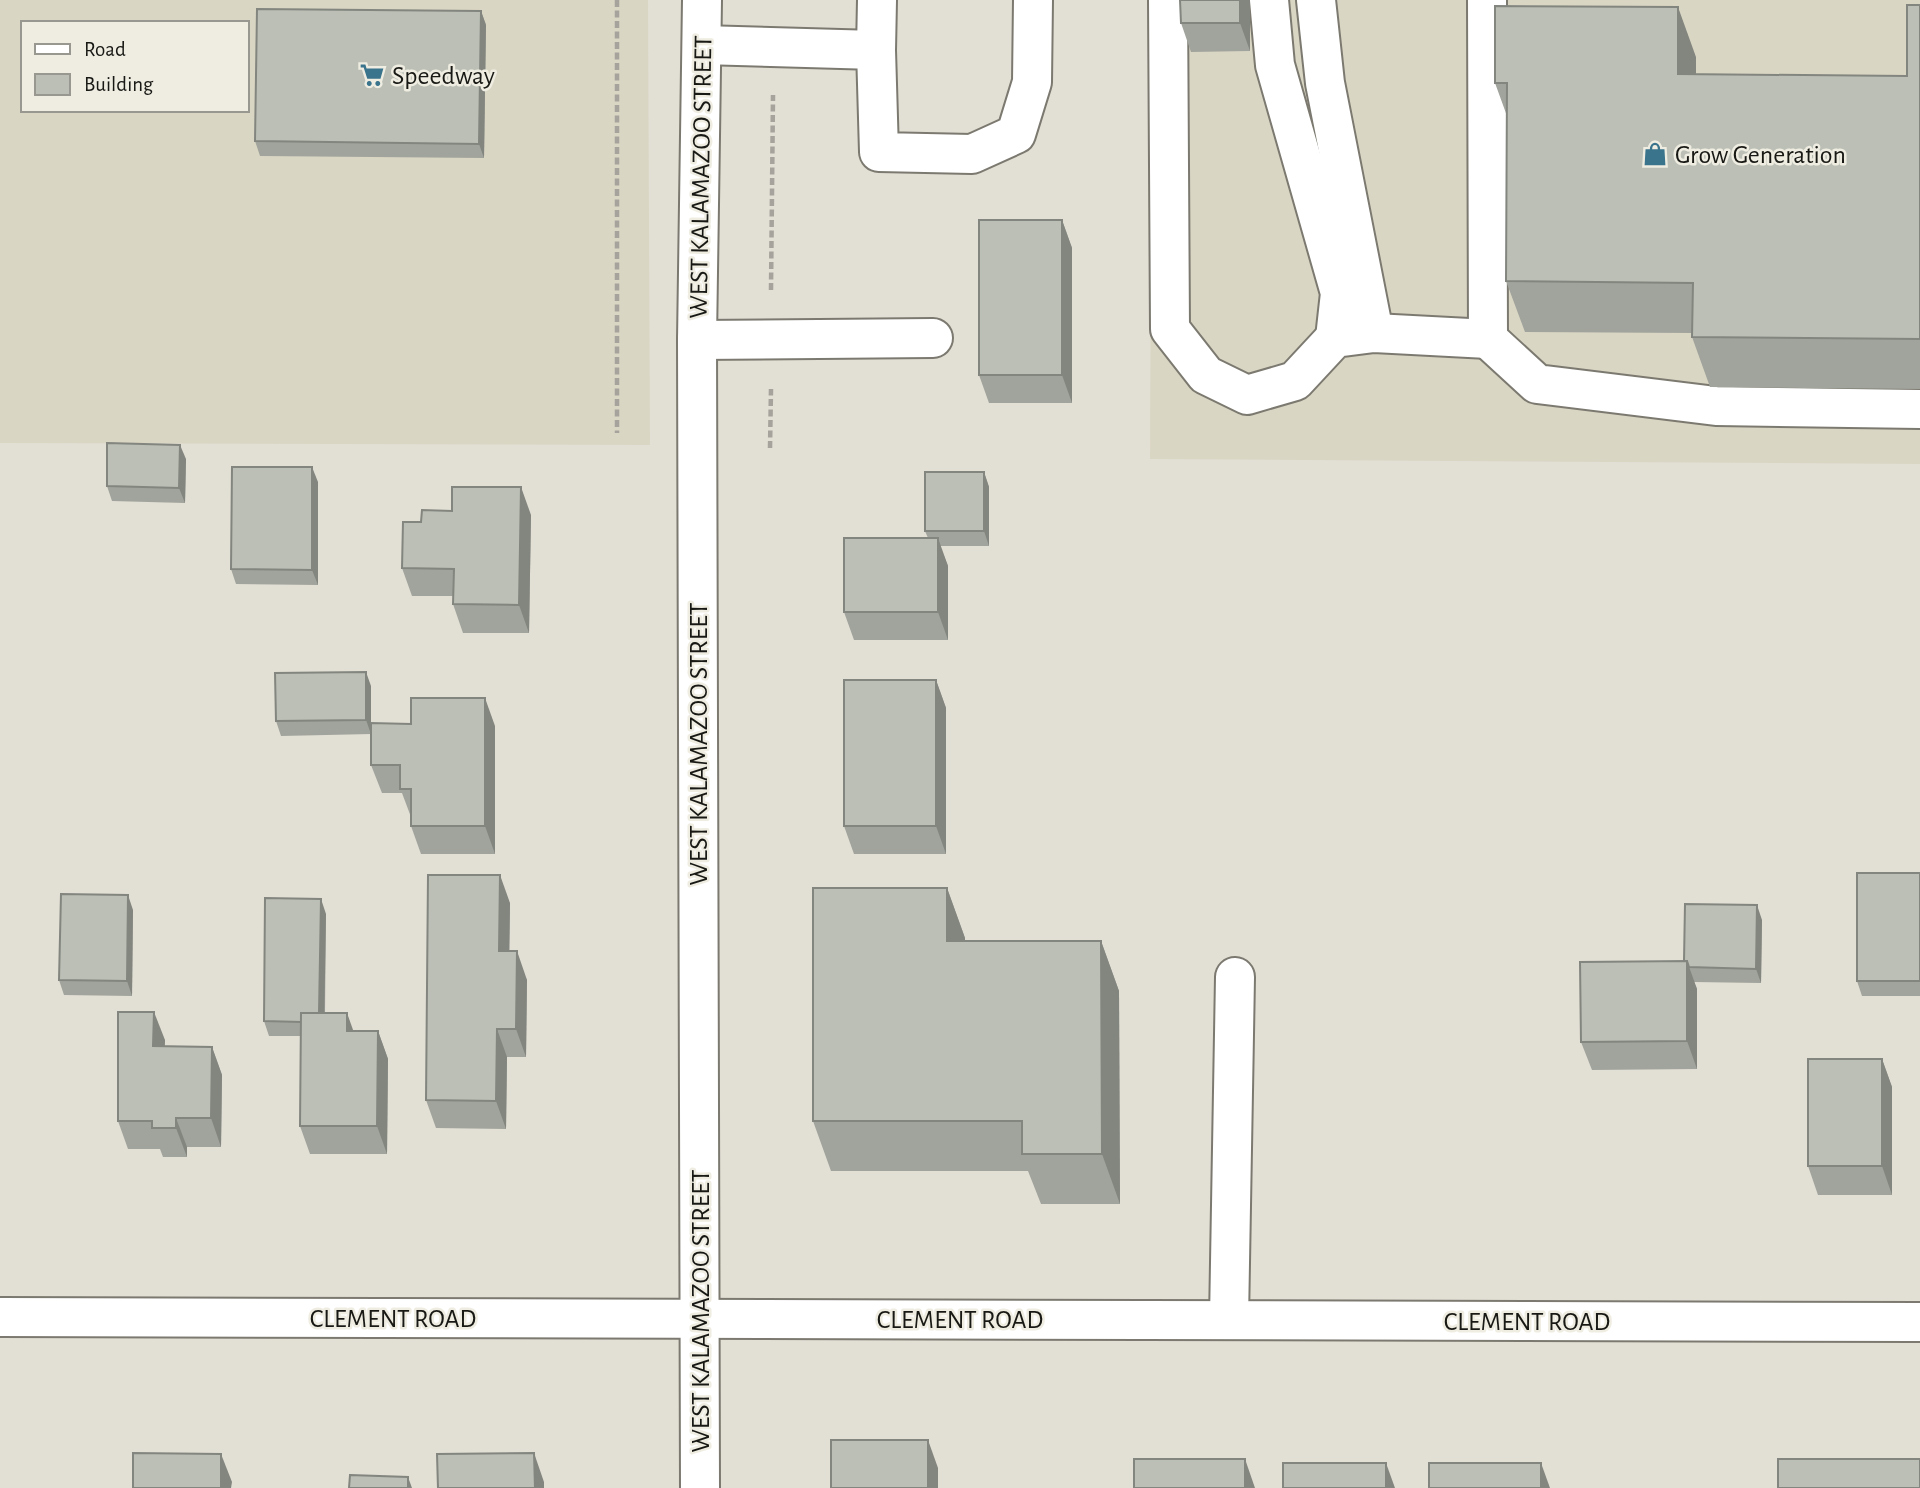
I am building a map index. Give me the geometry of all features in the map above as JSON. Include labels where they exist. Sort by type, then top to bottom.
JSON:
[{"type":"street","name":"WEST KALAMAZOO STREET","points":[[700,1488],[697,340],[702,0]]},
{"type":"street","points":[[877,0],[879,152],[972,154],[1016,134],[1032,82],[1033,0]]},
{"type":"street","points":[[1168,0],[1170,329],[1206,374],[1247,395],[1295,381],[1335,338],[1340,293],[1275,65],[1269,0]]},
{"type":"street","points":[[1316,0],[1325,83],[1374,333]]},
{"type":"street","points":[[1487,0],[1488,339]]},
{"type":"street","points":[[702,45],[876,50]]},
{"type":"street","points":[[1335,338],[1374,333],[1488,339],[1537,384],[1716,406],[1920,409]]},
{"type":"street","points":[[697,340],[933,338]]},
{"type":"street","points":[[1229,1320],[1235,977]]},
{"type":"street","name":"CLEMENT ROAD","points":[[0,1317],[1920,1322]]},
{"type":"path","points":[[617,0],[617,433]]},
{"type":"path","points":[[770,448],[774,47]]},
{"type":"shaded area","points":[[0,0],[648,0],[650,445],[0,443]]},
{"type":"shaded area","points":[[1152,0],[1920,0],[1920,464],[1150,459]]},
{"type":"building","points":[[1180,0],[1240,0],[1240,23],[1181,23]]},
{"type":"building","points":[[1907,5],[1920,5],[1920,339],[1692,337],[1693,283],[1506,281],[1507,83],[1495,83],[1495,6],[1678,7],[1678,74],[1907,76]]},
{"type":"building","points":[[257,9],[481,11],[479,144],[255,141]]},
{"type":"building","points":[[979,220],[1062,220],[1062,375],[979,375]]},
{"type":"building","points":[[107,443],[180,445],[179,488],[107,486]]},
{"type":"building","points":[[232,467],[312,467],[312,570],[231,569]]},
{"type":"building","points":[[925,472],[984,472],[984,531],[925,531]]},
{"type":"building","points":[[452,487],[521,487],[519,605],[453,604],[454,569],[402,568],[403,522],[421,522],[422,510],[452,511]]},
{"type":"building","points":[[844,538],[938,538],[938,612],[844,612]]},
{"type":"building","points":[[366,672],[366,720],[276,721],[275,673]]},
{"type":"building","points":[[844,680],[936,680],[936,826],[844,826]]},
{"type":"building","points":[[411,698],[485,698],[485,826],[411,826],[411,789],[400,789],[400,765],[371,765],[371,723],[411,724]]},
{"type":"building","points":[[1857,873],[1920,873],[1920,981],[1857,981]]},
{"type":"building","points":[[428,875],[500,875],[499,951],[517,951],[516,1029],[497,1029],[496,1101],[426,1100]]},
{"type":"building","points":[[813,888],[947,888],[947,941],[1101,941],[1102,1154],[1022,1154],[1022,1121],[813,1121]]},
{"type":"building","points":[[61,894],[128,895],[127,981],[59,980]]},
{"type":"building","points":[[265,898],[321,899],[319,1013],[301,1013],[301,1022],[264,1021]]},
{"type":"building","points":[[1685,904],[1757,905],[1756,969],[1689,967],[1687,961],[1684,961]]},
{"type":"building","points":[[1687,961],[1687,1041],[1581,1042],[1580,962]]},
{"type":"building","points":[[118,1012],[154,1012],[153,1046],[212,1047],[211,1118],[176,1118],[176,1128],[152,1128],[152,1121],[118,1121]]},
{"type":"building","points":[[301,1013],[347,1013],[347,1031],[378,1031],[377,1126],[300,1126]]},
{"type":"building","points":[[1808,1059],[1882,1059],[1882,1166],[1808,1166]]},
{"type":"building","points":[[831,1440],[928,1440],[928,1488],[831,1488]]},
{"type":"building","points":[[133,1453],[221,1454],[221,1488],[133,1488]]},
{"type":"building","points":[[534,1453],[535,1488],[438,1488],[437,1454]]},
{"type":"building","points":[[1134,1459],[1245,1459],[1245,1488],[1134,1488]]},
{"type":"building","points":[[1778,1459],[1920,1459],[1920,1488],[1778,1488]]},
{"type":"building","points":[[1283,1463],[1386,1463],[1386,1488],[1283,1488]]},
{"type":"building","points":[[1429,1463],[1541,1463],[1541,1488],[1429,1488]]},
{"type":"building","points":[[350,1475],[408,1477],[408,1488],[349,1488]]},
{"type":"place","name":"Speedway","points":[[372,75]]},
{"type":"place","name":"Grow Generation","points":[[1655,154]]}]
